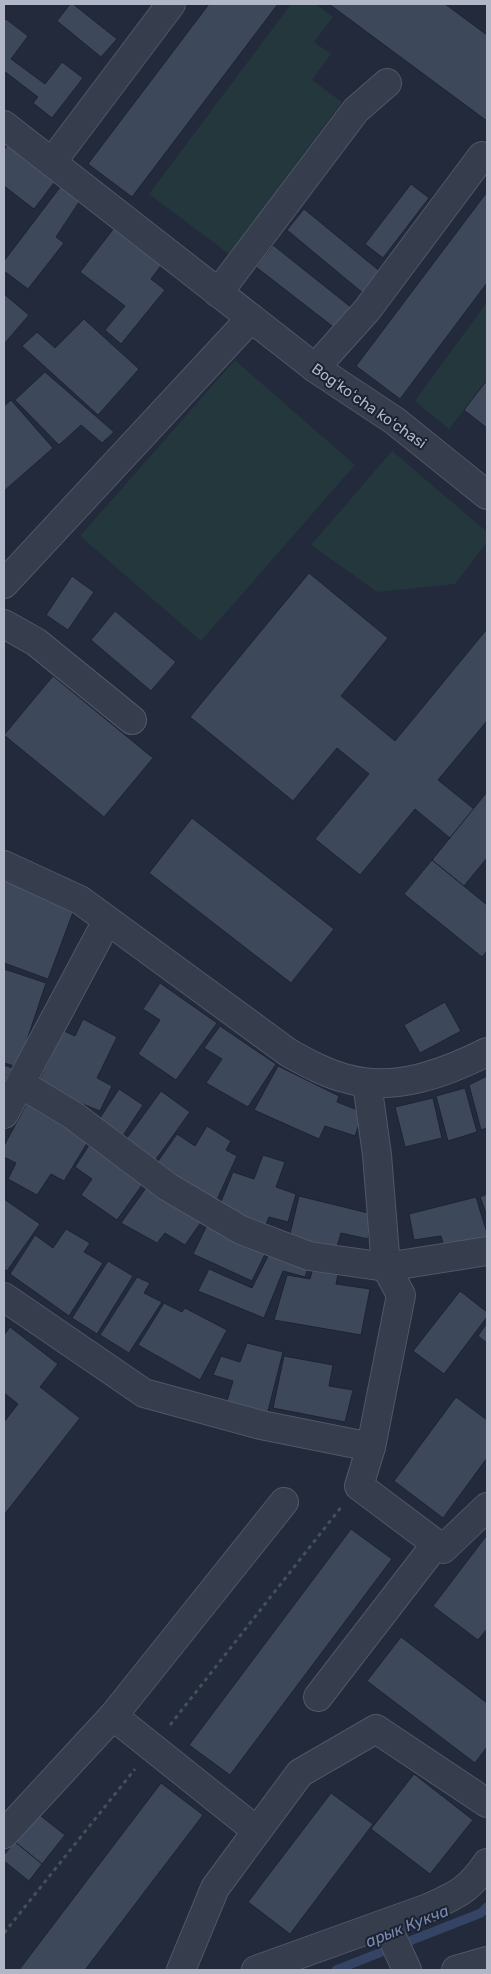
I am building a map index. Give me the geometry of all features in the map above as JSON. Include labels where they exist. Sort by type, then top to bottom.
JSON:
[{"type":"street","points":[[52,162],[171,4]]},
{"type":"street","points":[[218,293],[356,110],[387,83]]},
{"type":"street","name":"Bogʻkoʻcha koʻchasi","points":[[4,125],[315,368],[395,422],[487,495]]},
{"type":"street","points":[[315,368],[367,310],[482,156]]},
{"type":"street","points":[[4,584],[251,318]]},
{"type":"street","points":[[4,624],[36,642],[132,720]]},
{"type":"street","points":[[4,865],[80,900],[289,1053],[348,1079],[367,1083],[400,1083],[462,1065],[487,1052]]},
{"type":"street","points":[[4,1114],[107,921]]},
{"type":"street","points":[[367,1083],[377,1154],[386,1267],[401,1295],[371,1447],[359,1486],[439,1546]]},
{"type":"street","points":[[21,1084],[74,1116],[168,1187],[242,1230],[308,1256],[386,1267],[487,1252]]},
{"type":"street","points":[[4,1297],[144,1393],[261,1425],[371,1447]]},
{"type":"street","points":[[4,1834],[112,1716],[284,1502]]},
{"type":"street","points":[[318,1697],[439,1546],[487,1507]]},
{"type":"street","points":[[112,1716],[258,1831]]},
{"type":"street","points":[[181,1970],[215,1888],[300,1773],[376,1730],[487,1803]]},
{"type":"street","points":[[256,1970],[390,1929],[428,1908],[459,1894],[475,1881],[487,1862]]},
{"type":"street","points":[[390,1929],[406,1966]]},
{"type":"street","points":[[456,1970],[487,1961]]},
{"type":"path","points":[[4,1933],[359,1486]]},
{"type":"shaded area","points":[[291,4],[316,4],[333,17],[314,42],[331,54],[312,80],[342,102],[229,254],[149,194]]},
{"type":"shaded area","points":[[487,302],[487,380],[449,429],[415,401]]},
{"type":"shaded area","points":[[235,360],[355,465],[201,641],[80,536]]},
{"type":"shaded area","points":[[392,451],[487,532],[487,542],[455,584],[377,592],[311,545]]},
{"type":"building","points":[[70,4],[73,4],[117,39],[101,57],[57,21]]},
{"type":"building","points":[[209,4],[278,4],[132,197],[88,164]]},
{"type":"building","points":[[329,4],[445,4],[487,35],[487,121]]},
{"type":"building","points":[[6,19],[28,36],[11,59],[45,84],[62,62],[83,78],[52,118],[33,103],[38,97],[4,71],[4,21]]},
{"type":"building","points":[[9,143],[57,179],[34,209],[4,186],[4,150]]},
{"type":"building","points":[[64,182],[83,196],[56,237],[64,243],[28,289],[4,271],[4,261]]},
{"type":"building","points":[[411,184],[429,198],[383,258],[365,244]]},
{"type":"building","points":[[487,192],[487,283],[400,399],[356,366]]},
{"type":"building","points":[[304,209],[382,273],[364,294],[287,230]]},
{"type":"building","points":[[118,223],[165,260],[151,279],[165,290],[121,344],[105,330],[125,306],[80,272]]},
{"type":"building","points":[[273,245],[352,308],[336,329],[256,267]]},
{"type":"building","points":[[4,294],[29,315],[4,344]]},
{"type":"building","points":[[84,319],[139,369],[98,415],[22,346],[37,332],[55,348]]},
{"type":"building","points":[[45,372],[114,432],[102,443],[81,425],[59,445],[15,400]]},
{"type":"building","points":[[487,380],[487,428],[464,410]]},
{"type":"building","points":[[11,400],[53,448],[4,491],[4,406]]},
{"type":"building","points":[[309,573],[388,638],[341,696],[395,741],[487,629],[487,721],[438,780],[474,809],[450,838],[415,809],[360,875],[315,839],[369,774],[337,748],[293,801],[190,717]]},
{"type":"building","points":[[72,576],[94,592],[68,630],[46,615]]},
{"type":"building","points":[[115,611],[176,662],[151,691],[91,640]]},
{"type":"building","points":[[53,676],[153,758],[104,817],[4,735]]},
{"type":"building","points":[[487,792],[487,858],[464,886],[432,860]]},
{"type":"building","points":[[192,818],[334,929],[291,983],[149,873]]},
{"type":"building","points":[[432,860],[487,905],[487,951],[482,957],[404,894]]},
{"type":"building","points":[[4,881],[75,907],[48,979],[4,963]]},
{"type":"building","points":[[4,969],[46,983],[18,1067],[4,1063]]},
{"type":"building","points":[[160,983],[217,1023],[176,1080],[138,1054],[160,1020],[143,1009]]},
{"type":"building","points":[[445,1002],[461,1031],[420,1053],[404,1025]]},
{"type":"building","points":[[83,1019],[117,1037],[97,1078],[112,1086],[100,1111],[70,1099],[34,1090],[64,1031],[75,1036]]},
{"type":"building","points":[[220,1026],[276,1064],[248,1107],[206,1083],[222,1059],[204,1048]]},
{"type":"building","points":[[4,1065],[12,1068],[4,1083]]},
{"type":"building","points":[[278,1066],[339,1096],[337,1102],[363,1112],[355,1136],[325,1126],[319,1139],[254,1110]]},
{"type":"building","points":[[487,1076],[487,1128],[481,1130],[469,1085]]},
{"type":"building","points":[[465,1088],[477,1132],[448,1141],[436,1096]]},
{"type":"building","points":[[119,1089],[143,1105],[122,1137],[98,1121]]},
{"type":"building","points":[[161,1091],[190,1112],[154,1162],[124,1142]]},
{"type":"building","points":[[433,1098],[442,1138],[405,1147],[395,1107]]},
{"type":"building","points":[[27,1103],[92,1135],[64,1181],[51,1174],[37,1195],[8,1179],[16,1163],[4,1157],[4,1146]]},
{"type":"building","points":[[207,1126],[231,1141],[226,1150],[237,1156],[214,1206],[156,1164],[177,1134],[195,1146]]},
{"type":"building","points":[[95,1136],[150,1174],[117,1220],[81,1195],[92,1179],[75,1167]]},
{"type":"building","points":[[263,1155],[285,1162],[276,1187],[296,1194],[288,1222],[269,1217],[265,1227],[218,1209],[233,1172],[254,1179]]},
{"type":"building","points":[[153,1178],[206,1215],[185,1245],[165,1233],[157,1243],[121,1223]]},
{"type":"building","points":[[487,1194],[487,1216],[480,1197]]},
{"type":"building","points":[[299,1196],[372,1214],[368,1239],[341,1233],[336,1250],[289,1238]]},
{"type":"building","points":[[476,1197],[487,1233],[487,1241],[446,1253],[441,1236],[414,1240],[409,1214]]},
{"type":"building","points":[[4,1199],[40,1224],[7,1271],[4,1269]]},
{"type":"building","points":[[210,1219],[269,1246],[252,1281],[193,1254]]},
{"type":"building","points":[[66,1229],[90,1243],[84,1252],[103,1263],[69,1316],[10,1274],[35,1235],[53,1248]]},
{"type":"building","points":[[271,1250],[310,1261],[305,1277],[283,1271],[264,1318],[198,1291],[209,1269],[252,1288]]},
{"type":"building","points":[[315,1260],[340,1265],[336,1284],[370,1289],[361,1335],[274,1320],[287,1275],[310,1279]]},
{"type":"building","points":[[108,1261],[133,1276],[97,1334],[72,1318]]},
{"type":"building","points":[[137,1277],[150,1283],[144,1293],[162,1302],[129,1353],[100,1335]]},
{"type":"building","points":[[460,1291],[487,1312],[487,1317],[444,1374],[413,1351]]},
{"type":"building","points":[[164,1303],[182,1312],[185,1308],[227,1330],[200,1380],[138,1345]]},
{"type":"building","points":[[487,1323],[487,1343],[478,1336]]},
{"type":"building","points":[[10,1327],[58,1364],[40,1387],[80,1418],[4,1515],[4,1422],[18,1404],[4,1393],[4,1335]]},
{"type":"building","points":[[247,1343],[283,1352],[267,1415],[226,1404],[233,1381],[213,1375],[221,1356],[240,1362]]},
{"type":"building","points":[[284,1356],[333,1365],[329,1386],[353,1390],[345,1422],[273,1408]]},
{"type":"building","points":[[456,1397],[487,1420],[487,1458],[443,1518],[394,1481]]},
{"type":"building","points":[[351,1529],[392,1559],[230,1775],[189,1745]]},
{"type":"building","points":[[487,1535],[487,1629],[478,1640],[433,1606]]},
{"type":"building","points":[[401,1637],[487,1703],[487,1747],[475,1763],[367,1681]]},
{"type":"building","points":[[414,1774],[473,1820],[430,1874],[371,1829]]},
{"type":"building","points":[[161,1783],[203,1815],[85,1970],[19,1970]]},
{"type":"building","points":[[331,1793],[373,1824],[290,1934],[248,1902]]},
{"type":"building","points":[[37,1813],[65,1835],[42,1864],[15,1842]]},
{"type":"building","points":[[15,1842],[42,1864],[29,1881],[4,1861],[4,1855]]},
{"type":"waterway","name":"арык Кукча","points":[[336,1970],[481,1913],[487,1907]]}]
